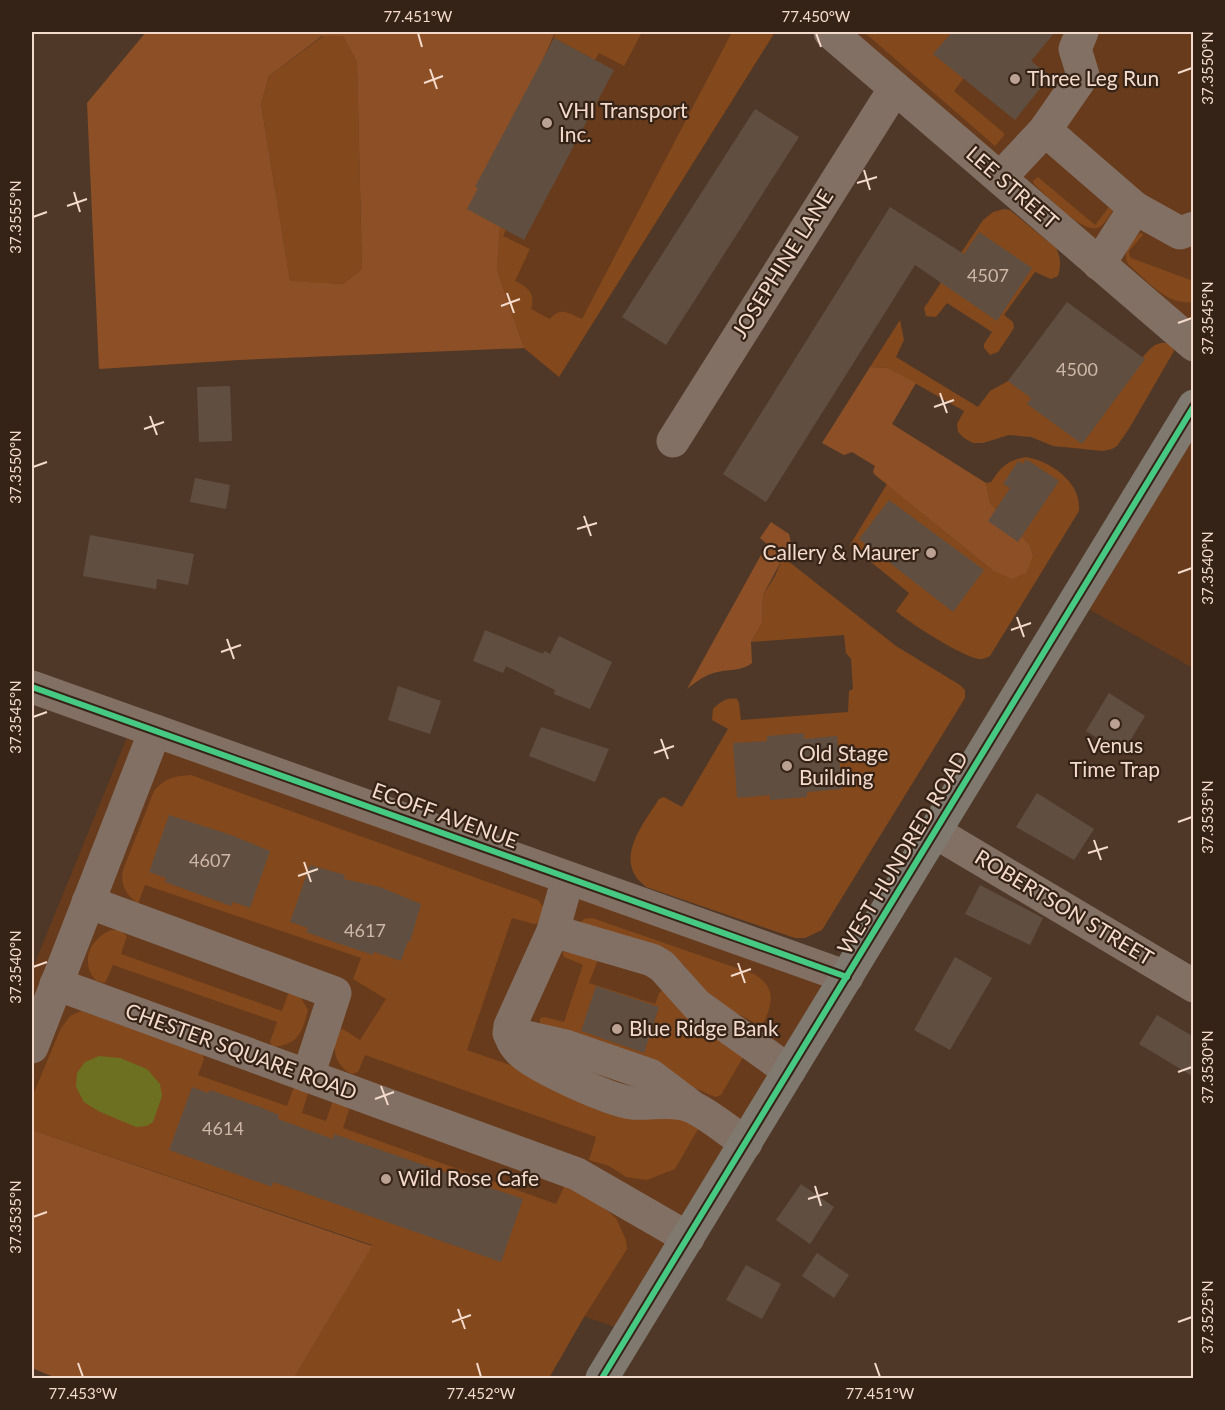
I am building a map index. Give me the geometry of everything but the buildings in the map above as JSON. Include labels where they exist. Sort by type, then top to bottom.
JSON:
[{"type":"main road","name":"WEST HUNDRED ROAD","points":[[602,1378],[1194,406]]},
{"type":"street","name":"LEE STREET","points":[[830,32],[1194,345]]},
{"type":"street","points":[[1000,178],[1044,130],[1083,75],[1076,49],[1082,32]]},
{"type":"street","name":"JOSEPHINE LANE","points":[[673,441],[895,87]]},
{"type":"street","points":[[1044,130],[1135,208],[1180,233],[1194,228]]},
{"type":"street","points":[[1099,264],[1135,208]]},
{"type":"street","name":"ECOFF AVENUE","points":[[32,687],[847,977]]},
{"type":"street","points":[[32,1047],[155,731]]},
{"type":"street","name":"ROBERTSON STREET","points":[[935,831],[1194,986]]},
{"type":"street","points":[[568,878],[553,930],[510,1026],[509,1033],[514,1045],[532,1062],[605,1095],[632,1103],[671,1103],[692,1107],[746,1143]]},
{"type":"street","points":[[88,902],[335,993],[308,1076]]},
{"type":"street","points":[[553,930],[652,960],[662,966],[697,1005],[789,1071]]},
{"type":"street","name":"CHESTER SQUARE ROAD","points":[[56,984],[577,1174],[688,1238]]},
{"type":"shaded area","points":[[146,32],[555,32],[487,188],[500,226],[497,270],[524,348],[239,360],[99,369],[87,103]],"holes":[[[322,36],[343,36],[357,62],[362,269],[343,284],[290,281],[261,104],[269,76]]]},
{"type":"shaded area","points":[[525,32],[775,32],[559,377],[524,348],[506,349],[424,218]]},
{"type":"shaded area","points":[[555,32],[642,32],[624,66],[599,53],[595,60],[554,38]]},
{"type":"shaded area","points":[[732,32],[775,32],[559,377],[524,348],[497,270],[500,226],[506,230],[503,236],[530,249],[515,281],[524,286],[532,295],[531,309],[550,319],[561,312],[582,319]]},
{"type":"shaded area","points":[[830,32],[1193,32],[1193,345]]},
{"type":"shaded area","points":[[864,32],[962,32],[934,54],[964,78],[954,91],[1005,134],[995,146]]},
{"type":"shaded area","points":[[323,36],[343,36],[357,62],[362,269],[343,284],[290,282],[261,104],[269,76]]},
{"type":"shaded area","points":[[1038,177],[1095,225],[1109,207],[1113,210],[1100,227],[1090,228],[1083,225],[1064,212],[1034,184],[1033,181]]},
{"type":"shaded area","points":[[1010,210],[1056,248],[1060,265],[1058,276],[1051,279],[1035,272],[1004,315],[1013,322],[1014,328],[998,352],[990,355],[984,348],[984,344],[992,332],[947,303],[936,317],[926,316],[924,308],[983,220],[993,212]]},
{"type":"shaded area","points":[[1140,233],[1143,235],[1129,251],[1131,258],[1193,281],[1193,302],[1175,300],[1166,296],[1128,264],[1127,251]]},
{"type":"shaded area","points":[[900,320],[904,340],[896,357],[978,407],[990,391],[1008,381],[1141,359],[1154,346],[1162,343],[1172,345],[1174,351],[1130,427],[1117,446],[1112,449],[1103,451],[1053,446],[1031,437],[1009,435],[983,443],[973,443],[958,432],[957,424],[964,411],[888,368],[870,367]]},
{"type":"shaded area","points":[[870,367],[888,368],[916,383],[892,424],[986,483],[990,503],[1030,545],[1033,556],[1026,573],[1012,579],[992,570],[874,474],[875,466],[852,452],[844,455],[822,443]]},
{"type":"shaded area","points":[[1193,410],[1193,668],[1083,606]]},
{"type":"shaded area","points":[[1026,457],[1045,463],[1063,475],[1076,491],[1079,511],[990,656],[982,659],[974,658],[938,640],[896,611],[909,593],[850,545],[887,484],[992,570],[1033,556],[1030,545],[990,503],[986,483],[991,482],[1009,462]]},
{"type":"shaded area","points":[[771,522],[789,534],[791,543],[763,595],[762,623],[751,642],[752,663],[740,669],[710,674],[687,689],[767,544],[760,538]]},
{"type":"shaded area","points":[[783,557],[896,646],[965,690],[965,698],[822,930],[805,938],[795,938],[646,887],[636,877],[631,857],[636,836],[659,799],[664,797],[682,807],[728,729],[712,720],[713,709],[721,702],[727,699],[737,699],[741,720],[848,712],[849,691],[853,689],[851,659],[846,653],[844,635],[751,642],[762,623],[763,595]]},
{"type":"shaded area","points":[[132,725],[843,978],[627,1331],[32,1130],[32,970]]},
{"type":"shaded area","points":[[191,775],[538,900],[544,908],[540,923],[534,924],[512,918],[467,1050],[539,1075],[673,1113],[701,1124],[675,1169],[647,1180],[626,1177],[609,1166],[589,1160],[596,1137],[365,1055],[358,1072],[352,1074],[341,1066],[336,1055],[335,1042],[338,1030],[343,1029],[360,1040],[386,999],[353,979],[361,958],[145,885],[138,904],[125,889],[122,881],[123,870],[154,791],[170,778]]},
{"type":"shaded area","points":[[592,918],[754,974],[762,979],[771,997],[762,1026],[703,997],[684,965],[617,940],[580,923],[584,919]]},
{"type":"shaded area","points":[[111,930],[120,930],[127,936],[121,954],[282,1011],[288,994],[295,994],[301,998],[308,1010],[301,1031],[289,1043],[273,1047],[270,1042],[277,1022],[113,965],[105,983],[96,981],[89,969],[88,957],[96,940]]},
{"type":"shaded area","points":[[562,951],[598,960],[589,983],[655,1004],[662,990],[746,1052],[721,1095],[715,1097],[645,1066],[546,1031],[540,1023],[540,1018],[564,1022],[583,965],[564,957]]},
{"type":"shaded area","points":[[81,1011],[202,1053],[204,1059],[198,1075],[287,1106],[293,1089],[298,1085],[308,1093],[302,1113],[326,1121],[332,1103],[338,1100],[346,1103],[349,1110],[343,1128],[556,1204],[565,1185],[576,1185],[616,1218],[626,1240],[627,1249],[549,1378],[294,1378],[372,1245],[32,1130],[32,1097],[61,1028],[70,1016]]},
{"type":"shaded area","points":[[99,1056],[120,1058],[147,1069],[160,1084],[162,1096],[153,1122],[147,1126],[136,1127],[98,1111],[84,1102],[76,1087],[77,1073],[85,1062]]},
{"type":"shaded area","points":[[32,1130],[372,1246],[294,1378],[56,1378],[32,1368]]},
{"type":"cycle path","points":[[602,1378],[1194,406]]},
{"type":"cycle path","points":[[32,687],[847,977]]},
{"type":"place","name":"Three Leg Run","points":[[1015,79]]},
{"type":"place","name":"VHI Transport Inc.","points":[[547,123]]},
{"type":"place","name":"Callery & Maurer","points":[[931,553]]},
{"type":"place","name":"Venus Time Trap","points":[[1115,724]]},
{"type":"place","name":"Old Stage Building","points":[[787,766]]},
{"type":"place","name":"Blue Ridge Bank","points":[[617,1029]]},
{"type":"place","name":"Wild Rose Cafe","points":[[386,1179]]}]
